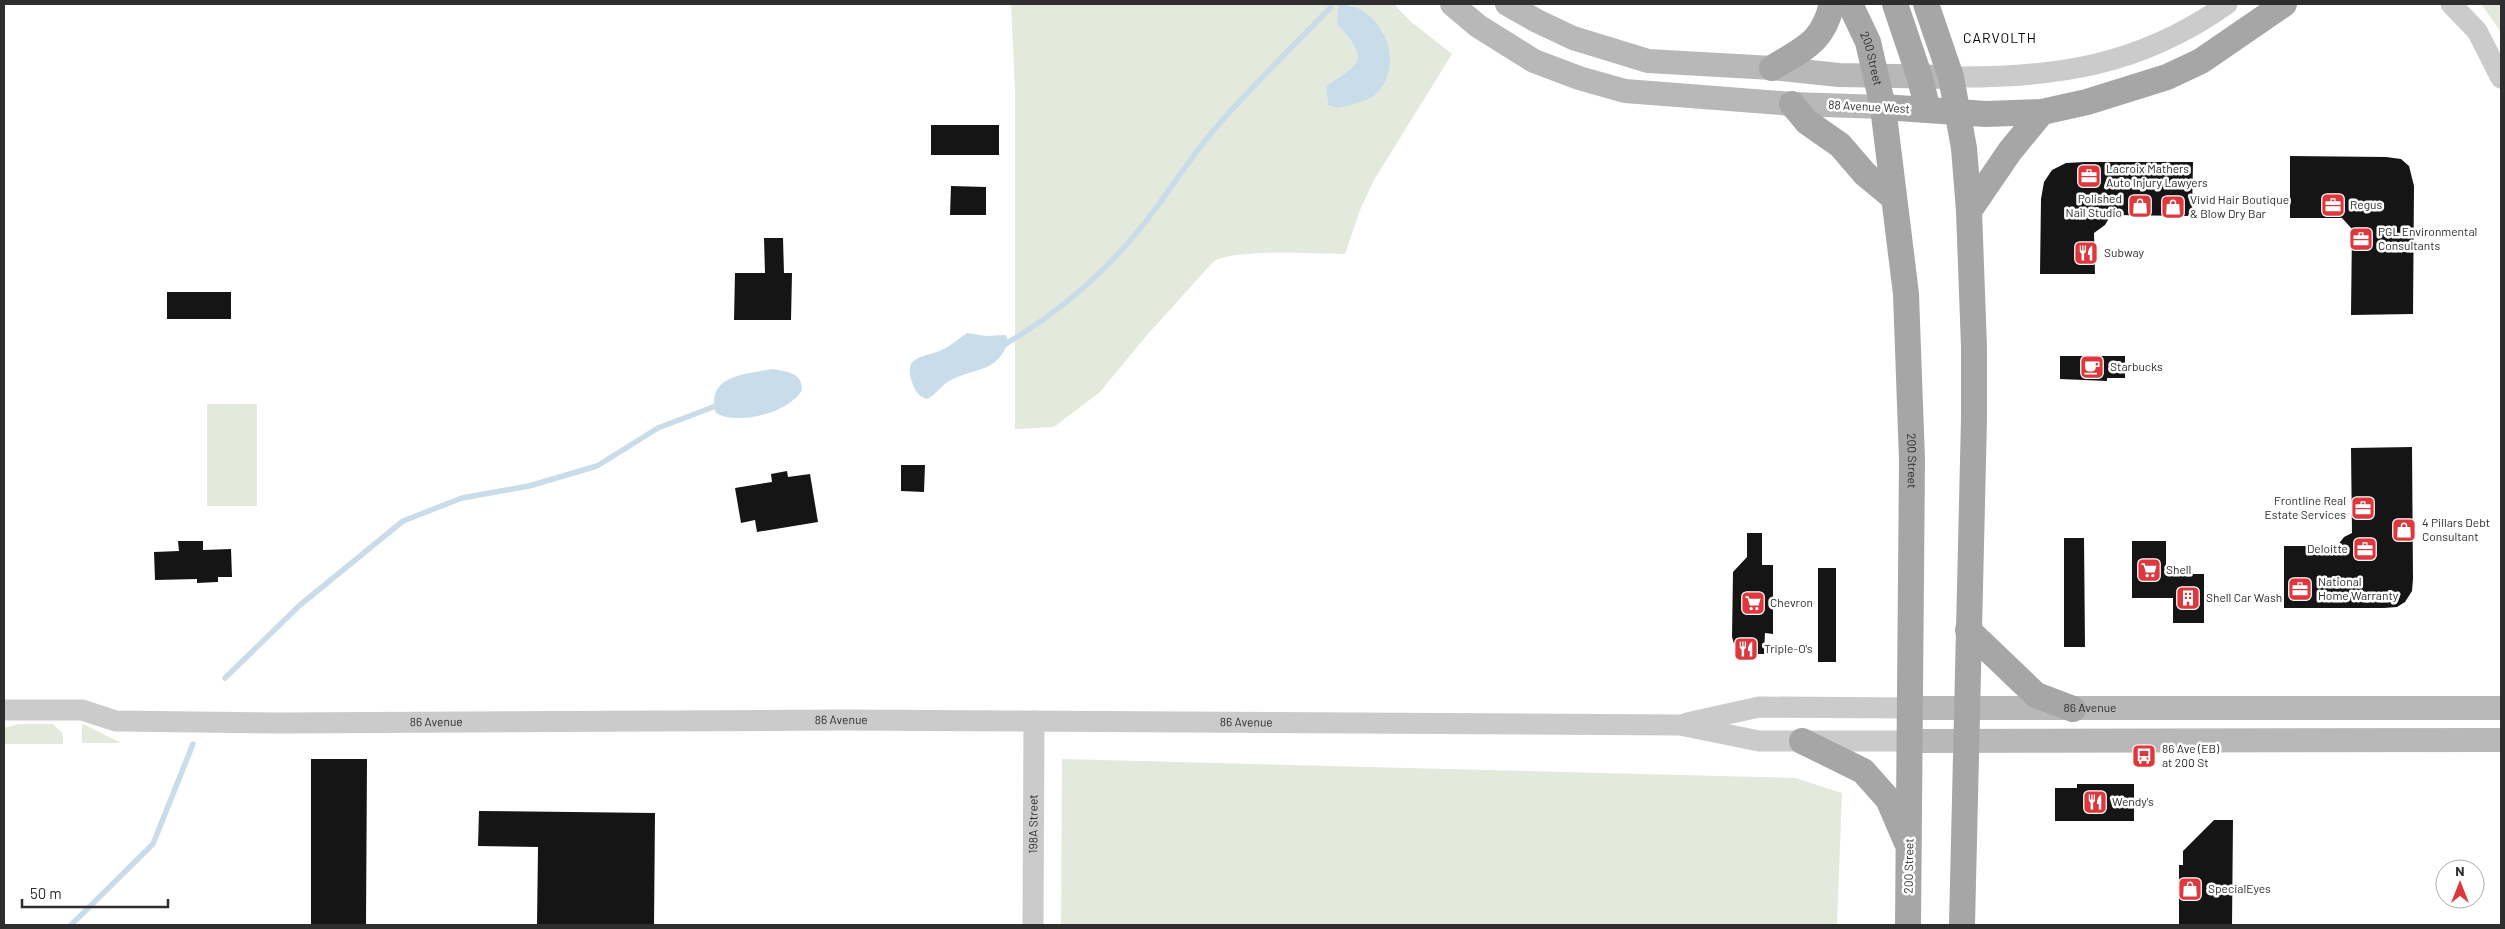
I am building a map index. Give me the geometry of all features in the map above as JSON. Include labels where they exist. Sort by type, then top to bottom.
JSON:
[{"type":"main road","name":"88 Avenue West","points":[[1452,4],[1478,26],[1534,61],[1579,78],[1625,91],[1792,104],[1883,107],[1957,113],[2042,112],[2088,102],[2167,77],[2201,61],[2284,4]]},
{"type":"main road","points":[[1507,4],[1573,38],[1648,61],[1772,68],[1840,75],[1950,77]]},
{"type":"main road","points":[[1772,68],[1816,40],[1827,24],[1832,4]]},
{"type":"main road","name":"200 Street","points":[[1850,4],[1868,42],[1883,107],[1906,294],[1912,460],[1908,925]]},
{"type":"main road","points":[[1895,4],[1919,75],[1928,110]]},
{"type":"main road","points":[[1926,4],[1950,77],[1964,148],[1969,211],[1974,356],[1962,925]]},
{"type":"main road","points":[[1792,104],[1807,122],[1840,145],[1865,174],[1894,198]]},
{"type":"main road","points":[[1969,211],[2010,151],[2042,112]]},
{"type":"main road","points":[[1968,630],[2036,695],[2073,709]]},
{"type":"main road","name":"86 Avenue","points":[[1911,708],[2501,708]]},
{"type":"main road","name":"86 Avenue","points":[[1910,741],[2501,740]]},
{"type":"main road","points":[[1802,741],[1863,770],[1888,799],[1910,850]]},
{"type":"street","points":[[1950,77],[1989,77],[2045,73],[2079,69],[2118,59],[2167,41],[2228,4]]},
{"type":"street","points":[[2451,4],[2477,31],[2501,78]]},
{"type":"street","name":"86 Avenue","points":[[1680,725],[1759,708],[1911,708]]},
{"type":"street","name":"86 Avenue","points":[[4,710],[82,710],[116,721],[169,722],[1034,721],[1680,725],[1759,741],[1910,741]]},
{"type":"street","name":"198A Street","points":[[1033,925],[1034,721]]},
{"type":"shaded area","points":[[1011,4],[1338,4],[1337,24],[1354,45],[1357,59],[1348,71],[1326,86],[1328,105],[1384,33],[1368,16],[1348,4],[1394,4],[1410,21],[1452,54],[1374,180],[1360,210],[1345,254],[1259,253],[1241,254],[1214,261],[1147,335],[1100,392],[1054,427],[1015,429],[1015,90]]},
{"type":"shaded area","points":[[2481,4],[2501,4],[2501,32]]},
{"type":"shaded area","points":[[207,404],[257,404],[257,506],[207,506]]},
{"type":"shaded area","points":[[18,724],[53,724],[63,734],[63,744],[4,744],[4,728]]},
{"type":"shaded area","points":[[82,725],[85,725],[121,743],[82,743]]},
{"type":"shaded area","points":[[1062,759],[1795,778],[1842,793],[1837,925],[1061,925]]},
{"type":"water","points":[[1338,4],[1353,7],[1366,13],[1377,24],[1385,36],[1390,66],[1386,80],[1374,96],[1338,108],[1328,105],[1326,86],[1354,65],[1357,59],[1357,52],[1354,45],[1337,24]]},
{"type":"water","points":[[967,333],[986,336],[1006,335],[1008,342],[998,359],[985,368],[951,380],[927,399],[917,393],[910,373],[910,366],[913,362],[917,358],[950,346]]},
{"type":"water","points":[[773,369],[797,376],[801,384],[802,390],[786,405],[775,411],[749,418],[725,417],[716,413],[714,400],[716,391],[722,384],[740,375]]},
{"type":"building","points":[[931,125],[999,125],[999,155],[931,155]]},
{"type":"building","points":[[2290,156],[2386,157],[2401,159],[2409,166],[2414,186],[2413,314],[2351,315],[2352,229],[2342,218],[2290,218]]},
{"type":"building","points":[[2193,162],[2192,216],[2111,215],[2105,225],[2094,233],[2095,274],[2040,274],[2041,199],[2044,182],[2052,170],[2066,163]]},
{"type":"building","points":[[951,186],[986,187],[986,215],[950,215]]},
{"type":"building","points":[[764,238],[783,238],[784,273],[792,273],[791,320],[734,320],[735,273],[765,273]]},
{"type":"building","points":[[167,292],[231,292],[231,319],[167,319]]},
{"type":"building","name":"Starbucks","points":[[2060,356],[2125,356],[2125,378],[2107,378],[2107,381],[2060,379]]},
{"type":"building","points":[[2412,447],[2413,579],[2412,591],[2405,602],[2397,607],[2384,608],[2284,608],[2284,546],[2337,546],[2344,537],[2352,533],[2351,448]]},
{"type":"building","points":[[901,465],[925,465],[924,492],[901,491]]},
{"type":"building","points":[[787,471],[788,477],[810,474],[818,522],[757,532],[755,520],[741,523],[735,488],[772,482],[771,474]]},
{"type":"building","name":"Chevron","points":[[1747,533],[1762,533],[1762,565],[1773,565],[1773,634],[1765,633],[1764,654],[1737,654],[1732,637],[1733,572],[1747,557]]},
{"type":"building","points":[[2064,538],[2084,538],[2085,647],[2064,647]]},
{"type":"building","points":[[178,541],[203,541],[203,550],[231,549],[232,577],[218,577],[218,582],[197,583],[197,579],[155,580],[154,552],[179,551]]},
{"type":"building","points":[[2132,541],[2166,541],[2166,574],[2204,574],[2204,623],[2173,623],[2173,598],[2132,598]]},
{"type":"building","name":"Chevron","points":[[1818,568],[1836,568],[1836,662],[1818,662]]},
{"type":"building","points":[[311,759],[367,759],[366,925],[311,925]]},
{"type":"building","name":"Wendy's","points":[[2077,784],[2134,784],[2134,821],[2055,821],[2055,788],[2077,788]]},
{"type":"building","points":[[479,811],[655,813],[654,925],[537,925],[538,847],[478,846]]},
{"type":"building","points":[[2214,820],[2233,820],[2232,925],[2179,925],[2179,865],[2183,865],[2183,851]]},
{"type":"waterway","points":[[1002,346],[1056,310],[1104,269],[1144,224],[1213,131],[1331,7]]},
{"type":"waterway","points":[[225,678],[300,605],[403,521],[462,498],[529,486],[597,466],[658,428],[721,404]]},
{"type":"waterway","points":[[71,925],[153,844],[193,744]]},
{"type":"place","name":"Lacroix Mathers Auto Injury Lawyers","points":[[2089,176]]},
{"type":"place","name":"Regus","points":[[2333,205]]},
{"type":"place","name":"Polished Nail Studio","points":[[2140,206]]},
{"type":"place","name":"Vivid Hair Boutique & Blow Dry Bar","points":[[2173,207]]},
{"type":"place","name":"PGL Environmental Consultants","points":[[2361,239]]},
{"type":"place","name":"Subway","points":[[2086,253]]},
{"type":"place","name":"Starbucks","points":[[2092,367]]},
{"type":"place","name":"Frontline Real Estate Services","points":[[2363,508]]},
{"type":"place","name":"4 Pillars Debt Consultant","points":[[2404,530]]},
{"type":"place","name":"Deloitte","points":[[2365,549]]},
{"type":"place","name":"Shell","points":[[2149,570]]},
{"type":"place","name":"National Home Warranty","points":[[2300,589]]},
{"type":"place","name":"Shell Car Wash","points":[[2188,598]]},
{"type":"place","name":"Chevron","points":[[1753,603]]},
{"type":"place","name":"Triple-O's","points":[[1746,649]]},
{"type":"place","name":"86 Ave (EB) at 200 St","points":[[2144,756]]},
{"type":"place","name":"Wendy's","points":[[2095,802]]},
{"type":"place","name":"SpecialEyes","points":[[2190,889]]},
{"type":"district","name":"CARVOLTH","points":[[2000,38]]}]
